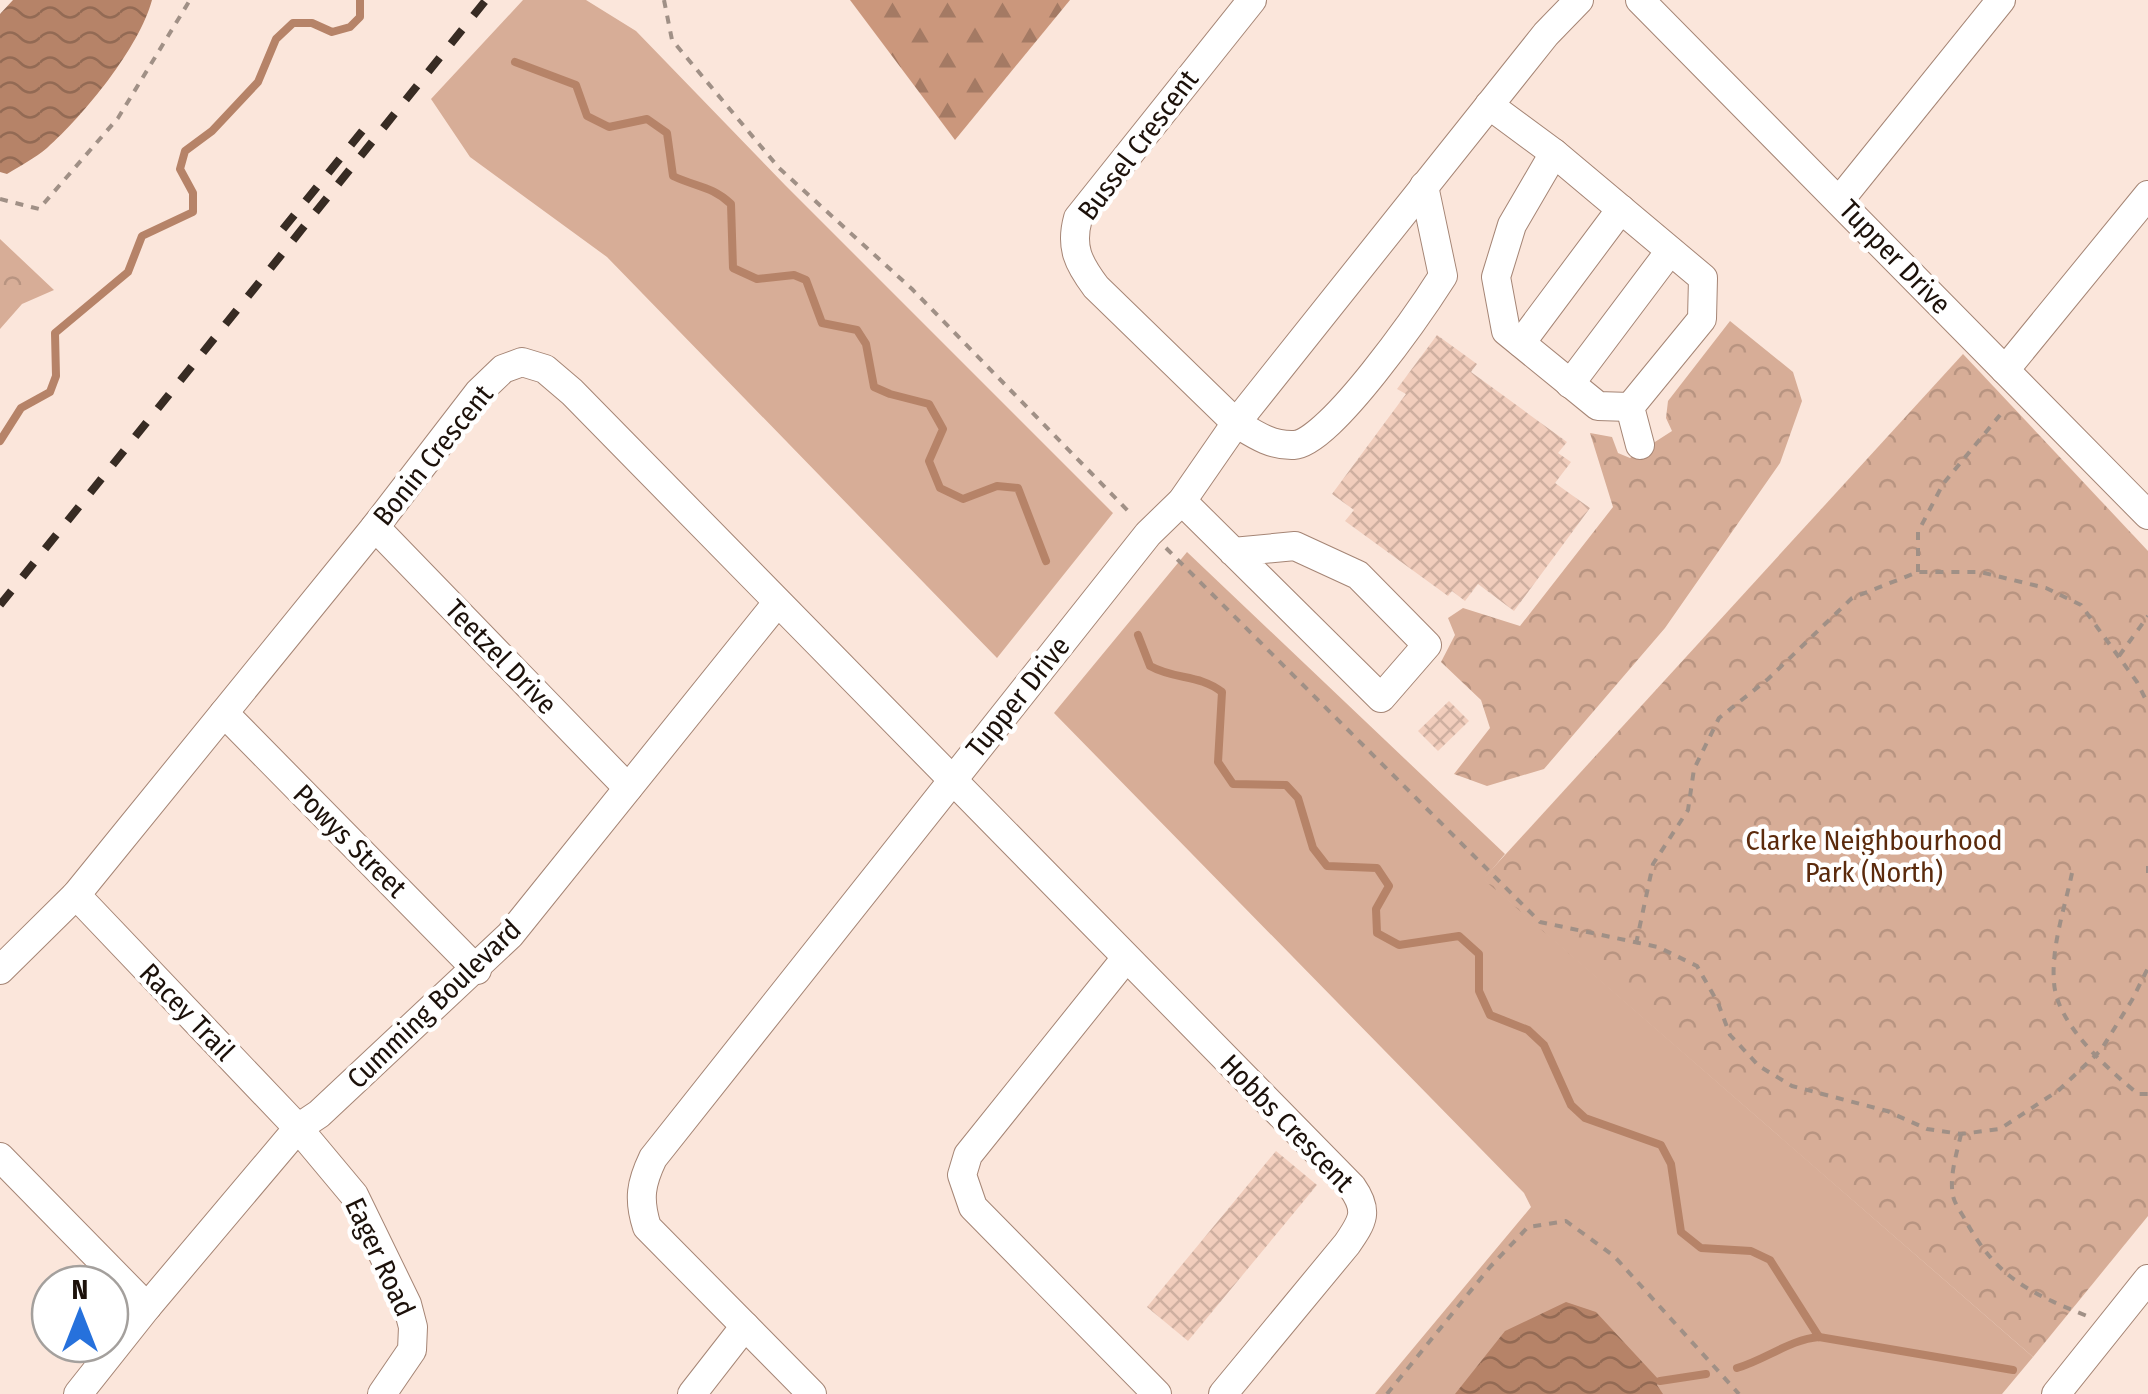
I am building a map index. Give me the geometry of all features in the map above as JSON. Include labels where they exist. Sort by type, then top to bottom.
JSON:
[{"type":"street","name":"Bussel Crescent","points":[[1236,423],[1096,287],[1078,261],[1072,238],[1078,218],[1092,198],[1252,0]]},
{"type":"street","name":"Tupper Drive","points":[[812,1394],[648,1227],[640,1203],[643,1179],[653,1158],[1148,534],[1182,501],[1236,423],[1424,186],[1565,10],[1579,0]]},
{"type":"street","name":"Tupper Drive","points":[[1640,0],[2148,515]]},
{"type":"street","points":[[1840,200],[2000,0]]},
{"type":"street","points":[[1489,105],[1554,153],[1703,278],[1702,319],[1630,407]]},
{"type":"street","points":[[1554,153],[1512,225],[1496,277],[1506,332],[1598,406],[1630,407]]},
{"type":"street","points":[[1236,423],[1263,440],[1297,445],[1320,432],[1400,342],[1443,276],[1424,186]]},
{"type":"street","points":[[2005,370],[2148,196]]},
{"type":"street","points":[[1521,344],[1621,209]]},
{"type":"street","points":[[1570,384],[1670,251]]},
{"type":"street","name":"Bonin Crescent","points":[[0,970],[76,895],[479,392],[503,369],[522,362],[545,369],[572,392],[953,780]]},
{"type":"street","points":[[1630,407],[1640,445]]},
{"type":"street","points":[[1182,501],[1233,552],[1381,698],[1427,646],[1358,575],[1295,546],[1233,552]]},
{"type":"street","name":"Teetzel Drive","points":[[375,526],[628,788]]},
{"type":"street","name":"Cumming Boulevard","points":[[78,1394],[298,1128],[319,1114],[510,936],[777,602]]},
{"type":"street","name":"Powys Street","points":[[224,713],[476,970]]},
{"type":"street","name":"Hobbs Crescent","points":[[953,780],[1352,1187],[1362,1202],[1361,1223],[1348,1244],[1224,1394]]},
{"type":"street","name":"Racey Trail","points":[[76,895],[298,1128]]},
{"type":"street","points":[[1126,958],[968,1155],[962,1174],[973,1206],[1157,1394]]},
{"type":"street","name":"Eager Road","points":[[298,1128],[354,1195],[407,1304],[414,1327],[412,1350],[382,1394]]},
{"type":"street","points":[[0,1157],[147,1307]]},
{"type":"street","points":[[2056,1394],[2148,1279]]},
{"type":"street","points":[[692,1394],[745,1326]]},
{"type":"path","points":[[0,199],[38,209],[49,198],[118,118],[190,0]]},
{"type":"path","points":[[664,0],[672,40],[779,168],[912,288],[1148,534],[1175,556],[1540,922],[1658,948],[1697,966],[1730,1035],[1758,1066],[1792,1086],[1887,1111],[1928,1129],[1960,1134],[2000,1129],[2059,1090],[2097,1054],[2148,968]]},
{"type":"path","points":[[1918,572],[1918,532],[1942,484],[2000,414]]},
{"type":"path","points":[[1636,944],[1653,864],[1688,810],[1694,769],[1720,718],[1768,679],[1852,598],[1918,572],[1980,572],[2046,588],[2080,604],[2119,656],[2148,704]]},
{"type":"path","points":[[2119,656],[2148,616]]},
{"type":"path","points":[[2072,872],[2053,984],[2076,1033],[2114,1074],[2138,1094],[2148,1094]]},
{"type":"path","points":[[1960,1134],[1953,1197],[2003,1274],[2052,1302],[2110,1326]]},
{"type":"path","points":[[1387,1394],[1490,1267],[1528,1228],[1566,1221],[1614,1256],[1740,1394]]},
{"type":"green space","points":[[523,0],[586,0],[636,31],[1113,513],[997,658],[607,257],[470,157],[431,99]]},
{"type":"green space","points":[[850,0],[1070,0],[955,140]]},
{"type":"green space","points":[[0,239],[54,290],[22,304],[0,329]]},
{"type":"green space","points":[[1730,321],[1793,372],[1802,401],[1780,463],[1665,628],[1544,769],[1487,786],[1454,774],[1490,728],[1481,700],[1441,662],[1455,635],[1448,618],[1463,608],[1520,626],[1613,507],[1590,433],[1612,437],[1618,453],[1630,458],[1672,431],[1666,418],[1668,401]]},
{"type":"green space","name":"Clarke Neighbourhood Park (North)","points":[[1963,354],[2148,551],[2148,1216],[2033,1357],[1483,879]]},
{"type":"green space","points":[[1187,552],[1505,854],[1484,879],[2033,1357],[2002,1394],[1375,1394],[1531,1207],[1524,1193],[1054,713]]},
{"type":"water","points":[[13,0],[152,0],[135,39],[93,99],[47,148],[7,174],[0,172],[0,14]]},
{"type":"water","points":[[1566,1302],[1596,1312],[1660,1381],[1657,1385],[1663,1394],[1455,1394],[1505,1331]]},
{"type":"building","points":[[1437,335],[1477,364],[1471,372],[1567,442],[1558,453],[1571,462],[1555,483],[1590,508],[1514,611],[1478,584],[1465,601],[1452,591],[1448,596],[1345,521],[1354,510],[1332,494],[1406,394],[1397,389]]},
{"type":"building","points":[[1449,701],[1469,721],[1438,751],[1418,731]]},
{"type":"building","points":[[1276,1151],[1317,1185],[1188,1341],[1147,1307]]},
{"type":"waterway","points":[[0,441],[21,408],[50,392],[56,376],[55,333],[128,272],[142,236],[193,212],[193,193],[180,169],[185,151],[212,131],[258,82],[276,39],[293,23],[312,23],[332,32],[350,27],[360,17],[360,0]]},
{"type":"waterway","points":[[515,62],[576,85],[587,116],[609,127],[647,119],[667,133],[673,176],[710,190],[731,204],[733,268],[757,279],[794,275],[806,280],[822,323],[857,330],[866,344],[874,387],[929,404],[943,429],[929,461],[940,488],[963,499],[997,486],[1018,488],[1046,561]]},
{"type":"waterway","points":[[1138,635],[1150,666],[1205,682],[1222,692],[1218,762],[1233,784],[1286,785],[1298,798],[1313,848],[1327,866],[1377,868],[1389,886],[1376,909],[1377,933],[1399,945],[1459,936],[1479,954],[1479,991],[1490,1015],[1528,1030],[1544,1045],[1571,1105],[1585,1118],[1661,1145],[1671,1164],[1681,1232],[1701,1248],[1751,1251],[1770,1260],[1819,1337]]},
{"type":"waterway","points":[[1737,1368],[1819,1337],[2013,1370]]},
{"type":"waterway","points":[[1660,1381],[1706,1374]]},
{"type":"railway","points":[[0,605],[486,0]]},
{"type":"railway","points":[[283,229],[368,124]]}]
